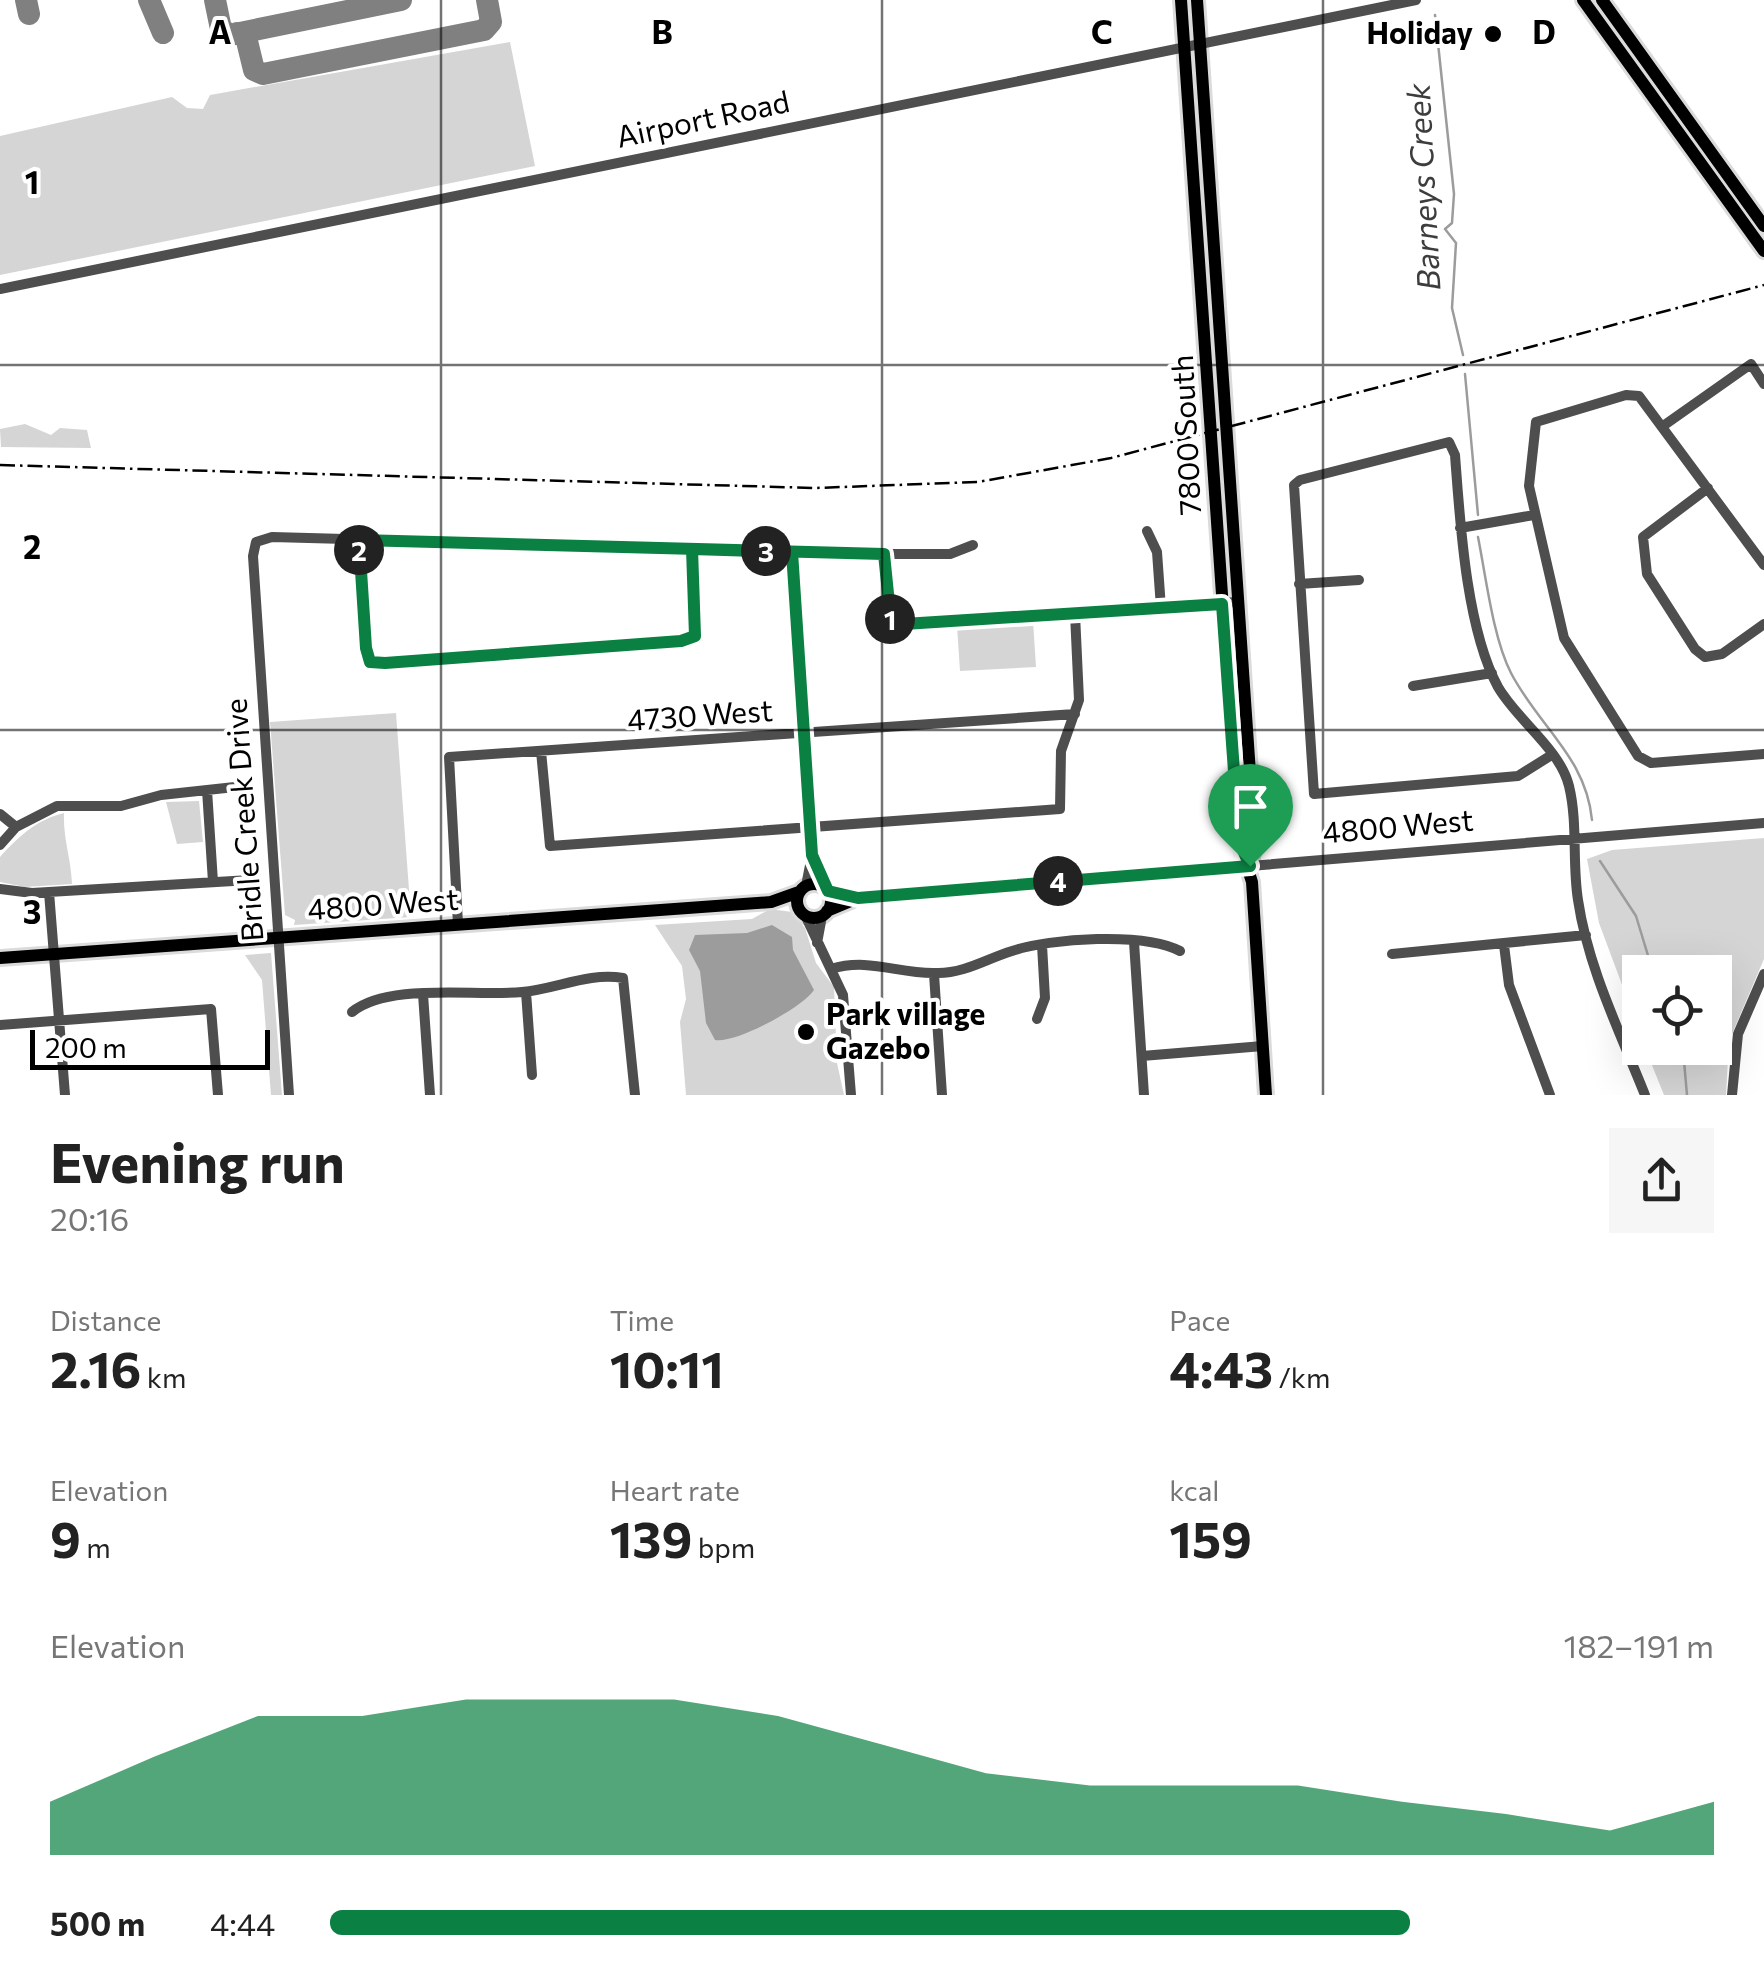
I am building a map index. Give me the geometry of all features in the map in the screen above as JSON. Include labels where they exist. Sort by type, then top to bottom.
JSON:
[{"type":"main road","name":"7800 South","points":[[1180,0],[1230,603],[1255,846],[1250,866],[1266,1095]]},
{"type":"main road","name":"7800 South","points":[[1197,0],[1230,603]]},
{"type":"main road","points":[[1583,0],[1764,251]]},
{"type":"main road","points":[[1602,0],[1764,226]]},
{"type":"main road","name":"4800 West","points":[[0,958],[770,902],[803,889],[858,898],[1250,866]]},
{"type":"main road","points":[[803,889],[803,913]]},
{"type":"main road","points":[[824,913],[826,890]]},
{"type":"main road","name":"4800 West","points":[[770,902],[803,913],[824,913],[858,898]]},
{"type":"street","name":"Airport Road","points":[[0,290],[1416,0]]},
{"type":"street","points":[[1663,426],[1751,364],[1764,384]]},
{"type":"street","points":[[1764,565],[1644,400],[1632,395],[1536,422],[1529,486],[1564,638],[1638,756],[1651,764],[1764,754]]},
{"type":"street","points":[[1550,756],[1518,776],[1314,794],[1294,486],[1300,480],[1450,442],[1455,455],[1464,567],[1492,673],[1550,756],[1570,789],[1578,900],[1586,935],[1645,1095]]},
{"type":"street","points":[[1708,488],[1647,534],[1641,546],[1651,582],[1705,657],[1722,654],[1764,624]]},
{"type":"street","points":[[1460,528],[1534,516]]},
{"type":"street","points":[[1147,531],[1157,552],[1162,608]]},
{"type":"street","name":"Bridle Creek Drive","points":[[288,1095],[252,556],[256,542],[272,537],[359,540]]},
{"type":"street","points":[[692,549],[695,636],[615,646],[370,662],[359,540],[884,554],[950,554],[972,544]]},
{"type":"street","points":[[792,552],[812,855],[826,890]]},
{"type":"street","points":[[884,554],[891,623],[1230,603]]},
{"type":"street","points":[[1299,584],[1359,580]]},
{"type":"street","points":[[541,751],[550,846],[1060,809],[1060,752],[1079,700],[1075,614]]},
{"type":"street","points":[[1413,686],[1492,673]]},
{"type":"street","name":"4730 West","points":[[458,924],[448,756],[1075,714]]},
{"type":"street","points":[[0,845],[16,827],[57,806],[121,806],[244,786]]},
{"type":"street","points":[[207,790],[213,882]]},
{"type":"street","points":[[0,814],[16,827]]},
{"type":"street","name":"4800 West","points":[[1250,866],[1764,824]]},
{"type":"street","points":[[803,889],[812,855]]},
{"type":"street","points":[[0,888],[49,892],[250,880]]},
{"type":"street","points":[[49,892],[64,1095]]},
{"type":"street","points":[[803,913],[844,1004],[851,1095]]},
{"type":"street","points":[[816,944],[824,913]]},
{"type":"street","points":[[1392,954],[1586,935]]},
{"type":"street","points":[[831,969],[879,963],[934,974],[961,970],[1015,949],[1042,945],[1134,942],[1163,944],[1180,951]]},
{"type":"street","points":[[1134,942],[1144,1095]]},
{"type":"street","points":[[1038,1019],[1045,998],[1042,945]]},
{"type":"street","points":[[1504,945],[1510,985],[1550,1095]]},
{"type":"street","points":[[934,974],[942,1095]]},
{"type":"street","points":[[1732,1095],[1738,1034],[1764,974]]},
{"type":"street","points":[[352,1012],[368,1002],[423,994],[526,992],[586,978],[619,976],[627,982],[635,1095]]},
{"type":"street","points":[[526,992],[532,1075]]},
{"type":"street","points":[[423,994],[430,1095]]},
{"type":"street","points":[[0,1025],[212,1010],[218,1095]]},
{"type":"street","points":[[1142,1056],[1263,1046]]},
{"type":"shaded area","points":[[510,42],[535,166],[0,275],[0,136],[172,97],[187,108],[203,109],[210,95]]},
{"type":"shaded area","points":[[25,424],[51,435],[60,428],[87,430],[91,448],[1,447],[0,429]]},
{"type":"shaded area","points":[[1033,621],[1036,667],[960,671],[957,626]]},
{"type":"shaded area","points":[[396,713],[411,917],[294,925],[295,920],[285,915],[270,722]]},
{"type":"shaded area","points":[[199,801],[203,842],[177,844],[166,802]]},
{"type":"shaded area","points":[[64,813],[72,884],[25,887],[0,882],[0,857],[7,849],[36,824]]},
{"type":"shaded area","points":[[1764,838],[1764,959],[1732,1034],[1732,955],[1622,955],[1622,985],[1599,923],[1587,859],[1612,850]]},
{"type":"shaded area","points":[[770,909],[792,912],[805,928],[816,963],[834,987],[837,1063],[844,1095],[686,1095],[680,1022],[686,999],[682,966],[655,925],[752,919]]},
{"type":"shaded area","points":[[772,925],[792,937],[793,950],[814,990],[768,1023],[725,1040],[715,1040],[706,1023],[700,971],[689,950],[695,935],[747,933]]},
{"type":"shaded area","points":[[271,953],[282,1095],[271,1095],[262,980],[245,955]]},
{"type":"shaded area","points":[[1652,1065],[1728,1065],[1726,1095],[1664,1095]]},
{"type":"waterway","name":"Barneys Creek","points":[[1435,15],[1454,194],[1452,223],[1445,229],[1456,243],[1452,308],[1463,355]]},
{"type":"waterway","name":"Barneys Creek","points":[[1465,374],[1478,515]]},
{"type":"waterway","name":"Barneys Creek","points":[[1478,537],[1505,659],[1522,692],[1581,778],[1592,820]]},
{"type":"waterway","name":"Barneys Creek","points":[[1600,861],[1636,916],[1648,955]]},
{"type":"waterway","name":"Barneys Creek","points":[[1684,1065],[1687,1095]]},
{"type":"taxiway","points":[[26,0],[29,14]]},
{"type":"taxiway","points":[[149,0],[163,33]]},
{"type":"taxiway","points":[[215,0],[221,29],[230,35],[401,0]]},
{"type":"taxiway","points":[[237,33],[246,37],[254,70],[263,74],[484,30],[491,22],[487,0]]},
{"type":"railway","points":[[0,465],[815,488],[978,482],[1111,458],[1764,285]]},
{"type":"place","name":"Holiday","points":[[1493,34]]},
{"type":"place","name":"Park village Gazebo","points":[[806,1032]]},
{"type":"route","points":[[359,540],[884,554],[887,611],[891,623],[904,624],[1222,604],[1239,841],[1250,866],[858,898],[828,891],[812,855],[792,552],[692,549],[697,622],[695,636],[681,641],[385,663],[370,662],[366,648],[359,540]]}]
